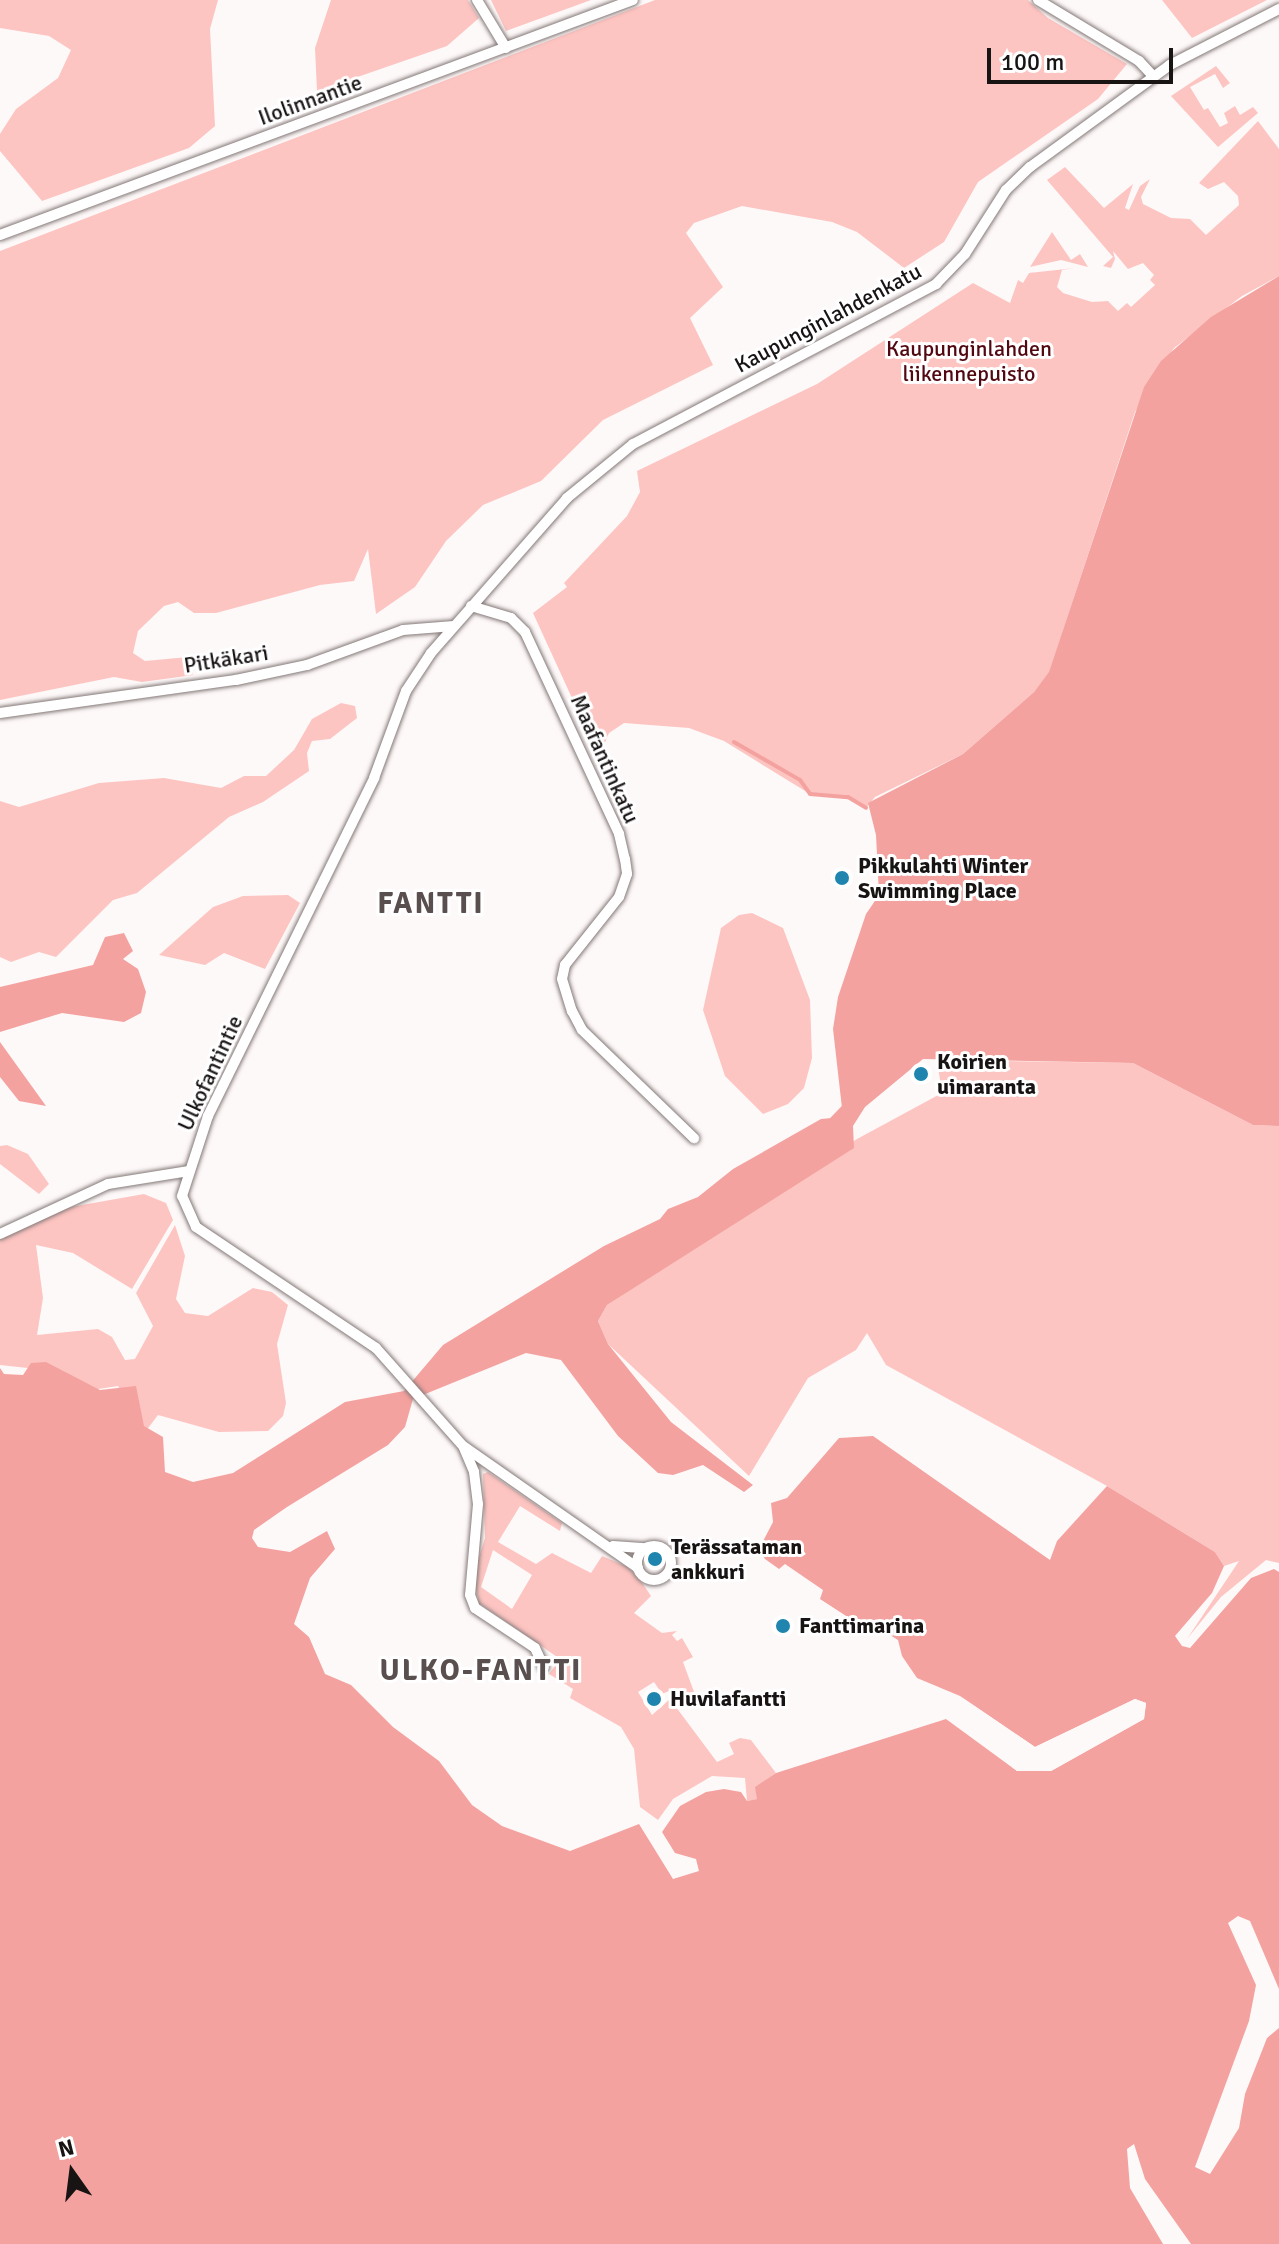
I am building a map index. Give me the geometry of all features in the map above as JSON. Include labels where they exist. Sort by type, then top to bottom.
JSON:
[{"type":"street","points":[[477,0],[506,48]]},
{"type":"street","name":"Ilolinnantie","points":[[0,235],[633,0]]},
{"type":"street","points":[[1038,0],[1139,61],[1153,76]]},
{"type":"street","name":"Kaupunginlahdenkatu","points":[[471,606],[567,498],[615,454],[936,284],[965,254],[1020,175],[1153,76],[1279,9]]},
{"type":"street","name":"Ulkofantintie","points":[[471,606],[406,691],[374,778],[208,1116],[182,1196],[196,1227],[376,1348],[402,1372],[463,1446],[638,1568]]},
{"type":"street","name":"Maafantinkatu","points":[[471,606],[511,618],[525,632],[619,834],[627,874],[619,897],[565,965],[562,979],[572,1011],[582,1030],[694,1138]]},
{"type":"street","name":"Pitkäkari","points":[[0,713],[236,680],[307,665],[403,630],[454,626]]},
{"type":"street","points":[[0,1234],[108,1184],[189,1171]]},
{"type":"street","points":[[463,1446],[474,1472],[478,1504],[470,1595],[475,1608],[535,1648],[544,1667]]},
{"type":"street","name":"Ulkofantintie","points":[[607,1544],[645,1548]]},
{"type":"street","points":[[645,1548],[666,1550],[669,1571],[655,1580],[638,1568],[645,1548]]},
{"type":"green space","points":[[0,0],[218,0],[210,29],[215,126],[189,148],[42,201],[0,151],[0,134],[16,109],[58,78],[71,50],[49,36],[0,28]]},
{"type":"green space","points":[[331,0],[468,0],[479,18],[447,46],[317,91],[315,48]]},
{"type":"green space","points":[[491,0],[591,0],[506,31]]},
{"type":"green space","points":[[655,0],[1028,0],[1048,18],[1127,64],[1098,99],[978,182],[944,242],[904,268],[857,232],[832,222],[742,206],[694,223],[686,233],[723,287],[690,318],[713,365],[603,420],[541,481],[483,505],[446,541],[415,587],[376,614],[368,549],[354,581],[320,585],[216,613],[194,613],[178,602],[164,606],[138,631],[133,653],[145,661],[188,657],[193,675],[142,682],[114,677],[0,700],[0,251]]},
{"type":"green space","points":[[1162,0],[1267,0],[1192,38]]},
{"type":"green space","points":[[1216,66],[1230,83],[1223,88],[1215,74],[1190,87],[1204,110],[1208,108],[1220,127],[1228,123],[1224,113],[1235,106],[1240,115],[1253,107],[1258,113],[1218,147],[1171,96]]},
{"type":"green space","name":"Kaupunginlahden liikennepuisto","points":[[1258,121],[1279,149],[1279,276],[1242,296],[1174,348],[1135,412],[1049,673],[1034,692],[963,754],[875,797],[866,808],[848,797],[810,794],[724,741],[689,728],[624,723],[609,733],[599,757],[533,613],[567,587],[564,583],[627,516],[640,492],[637,471],[817,384],[973,283],[1010,303],[1018,280],[1023,283],[1029,273],[1075,268],[1062,270],[1057,287],[1063,293],[1092,302],[1108,301],[1118,311],[1127,303],[1131,307],[1155,285],[1150,280],[1154,275],[1143,263],[1128,269],[1113,251],[1115,259],[1111,268],[1103,266],[1113,257],[1047,180],[1065,167],[1104,208],[1133,184],[1125,208],[1129,210],[1140,186],[1150,179],[1141,197],[1143,204],[1171,218],[1190,219],[1206,235],[1239,205],[1238,196],[1224,182],[1208,189],[1199,183]]},
{"type":"green space","points":[[1052,232],[1071,260],[1080,254],[1088,267],[1061,260],[1030,267]]},
{"type":"green space","points":[[341,703],[355,706],[357,718],[330,739],[312,741],[307,753],[309,771],[263,802],[229,817],[137,893],[113,900],[56,957],[39,952],[11,962],[0,957],[0,801],[19,807],[99,783],[164,778],[221,788],[244,776],[266,776],[294,750],[312,719]]},
{"type":"green space","points":[[288,895],[300,903],[265,969],[224,953],[205,965],[159,955],[213,907],[243,896]]},
{"type":"green space","points":[[752,913],[783,928],[810,1000],[812,1058],[804,1088],[788,1104],[763,1114],[725,1076],[703,1010],[721,928],[739,915]]},
{"type":"green space","points":[[937,1060],[1133,1063],[1253,1125],[1279,1126],[1279,1563],[1266,1560],[1221,1597],[1187,1639],[1239,1561],[1224,1566],[1215,1552],[1107,1486],[886,1365],[867,1333],[856,1350],[808,1378],[749,1476],[608,1344],[598,1321],[607,1305],[857,1139],[942,1093]]},
{"type":"green space","points":[[7,1145],[28,1154],[49,1184],[39,1194],[0,1164],[0,1146]]},
{"type":"green space","points":[[144,1194],[166,1203],[173,1220],[132,1289],[73,1253],[36,1245],[43,1298],[37,1335],[98,1329],[112,1337],[125,1360],[135,1359],[153,1326],[136,1293],[175,1225],[185,1256],[176,1299],[185,1313],[208,1316],[253,1288],[272,1292],[288,1305],[277,1344],[286,1403],[283,1416],[268,1431],[219,1432],[158,1415],[143,1435],[154,1436],[159,1444],[152,1443],[124,1428],[123,1395],[118,1386],[85,1391],[46,1370],[0,1365],[0,1239],[65,1208]]},
{"type":"green space","points":[[488,1472],[562,1523],[560,1531],[520,1506],[498,1542],[536,1564],[552,1553],[591,1573],[602,1556],[628,1567],[643,1584],[651,1596],[634,1613],[662,1633],[677,1631],[672,1635],[677,1641],[682,1638],[693,1657],[683,1662],[697,1700],[686,1708],[669,1691],[662,1694],[654,1682],[638,1692],[652,1715],[670,1699],[717,1762],[734,1754],[729,1743],[740,1738],[751,1740],[776,1773],[756,1787],[758,1799],[747,1801],[745,1778],[712,1776],[673,1799],[658,1820],[640,1807],[634,1749],[621,1727],[570,1698],[573,1689],[549,1674],[560,1659],[479,1603],[473,1576],[485,1538],[483,1474]],"holes":[[[493,1550],[532,1575],[512,1609],[481,1587]]]},
{"type":"shaded area","points":[[1279,276],[1279,1126],[1253,1125],[1133,1063],[923,1059],[865,1107],[853,1126],[854,1148],[607,1305],[598,1321],[608,1344],[671,1422],[753,1485],[744,1492],[703,1465],[673,1475],[658,1473],[618,1436],[561,1360],[526,1353],[413,1399],[405,1427],[388,1445],[287,1507],[254,1530],[252,1538],[258,1547],[290,1552],[327,1531],[335,1549],[310,1578],[294,1624],[309,1637],[325,1674],[351,1685],[393,1727],[439,1761],[472,1805],[502,1826],[570,1851],[639,1824],[673,1879],[699,1871],[696,1859],[675,1853],[662,1832],[680,1806],[706,1792],[724,1789],[741,1792],[747,1801],[757,1799],[755,1787],[776,1773],[946,1719],[1017,1771],[1051,1771],[1144,1719],[1146,1703],[1135,1699],[1035,1747],[960,1696],[917,1678],[902,1656],[898,1640],[865,1619],[860,1625],[820,1599],[823,1590],[785,1564],[779,1569],[765,1559],[759,1549],[773,1522],[771,1503],[787,1498],[839,1438],[873,1436],[1050,1560],[1057,1541],[1107,1486],[1215,1552],[1224,1566],[1212,1593],[1175,1636],[1182,1646],[1190,1648],[1251,1578],[1274,1569],[1279,1572],[1279,2244],[1191,2244],[1145,2179],[1134,2144],[1127,2149],[1130,2188],[1163,2244],[0,2244],[0,1368],[4,1374],[23,1375],[31,1363],[46,1362],[100,1390],[136,1386],[144,1426],[163,1437],[165,1472],[193,1482],[233,1473],[345,1402],[404,1391],[443,1345],[604,1246],[660,1219],[668,1209],[698,1197],[733,1169],[821,1119],[843,1117],[833,1029],[838,997],[866,914],[879,895],[876,835],[868,803],[963,754],[1034,692],[1049,672],[1144,387],[1161,361],[1211,317]]},
{"type":"shaded area","points":[[124,933],[133,951],[123,959],[138,969],[146,992],[141,1013],[124,1022],[62,1013],[0,1032],[0,987],[93,965],[105,937]]},
{"type":"shaded area","points":[[0,1042],[46,1106],[19,1101],[0,1077]]},
{"type":"pier","points":[[960,1696],[1035,1747],[1135,1699],[1146,1703],[1144,1719],[1051,1771],[1017,1771],[948,1716],[1019,1767],[1050,1767],[1141,1717],[1142,1705],[1135,1704],[1035,1751]]},
{"type":"pier","points":[[1238,1916],[1250,1921],[1279,1989],[1279,2028],[1267,2038],[1245,2094],[1239,2128],[1210,2174],[1195,2167],[1249,2021],[1256,1985],[1228,1923]]},
{"type":"waterway","points":[[734,742],[800,780],[810,794],[848,797],[866,808]]},
{"type":"waterway","points":[[828,1129],[855,1101]]},
{"type":"place","name":"Pikkulahti Winter Swimming Place","points":[[842,878]]},
{"type":"place","name":"Koirien uimaranta","points":[[921,1074]]},
{"type":"place","name":"Terässataman ankkuri","points":[[655,1559]]},
{"type":"place","name":"Fanttimarina","points":[[783,1626]]},
{"type":"place","name":"Huvilafantti","points":[[654,1699]]},
{"type":"district","name":"FANTTI","points":[[431,904]]},
{"type":"district","name":"ULKO-FANTTI","points":[[481,1671]]}]
